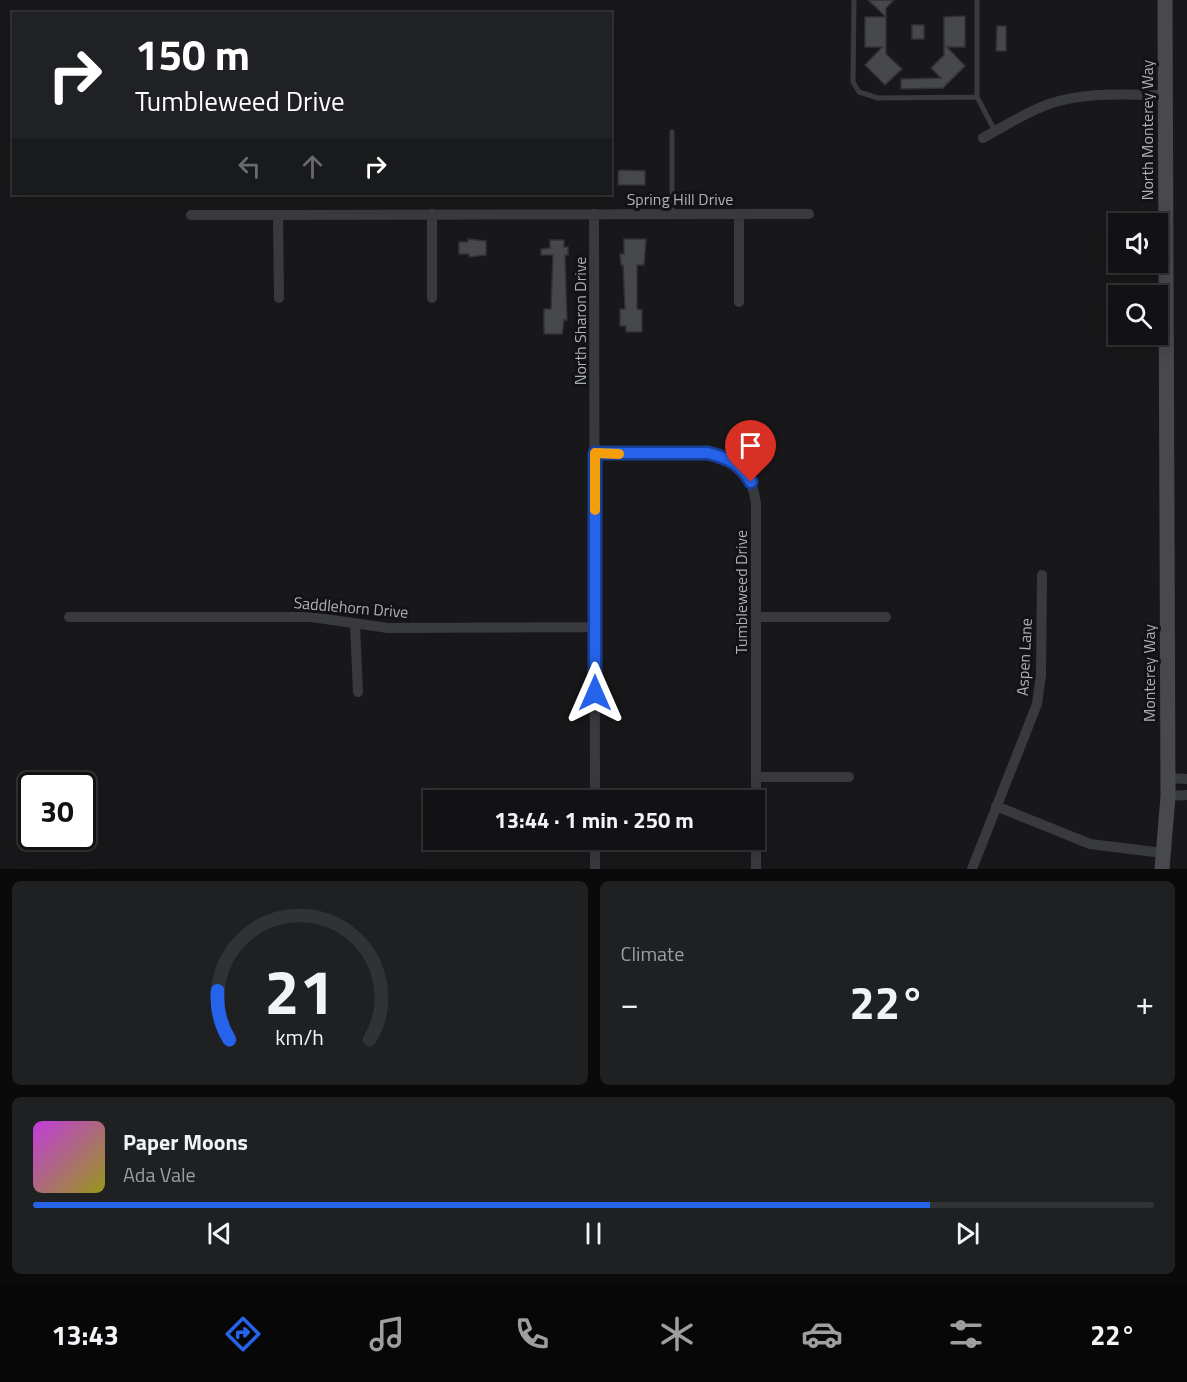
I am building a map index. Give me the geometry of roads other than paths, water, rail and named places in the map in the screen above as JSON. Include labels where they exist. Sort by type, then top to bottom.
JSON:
[{"type":"street","name":"North Monterey Way","points":[[1165,0],[1166,476]]},
{"type":"street","points":[[983,138],[1034,110],[1068,99],[1087,96],[1165,95]]},
{"type":"street","points":[[432,214],[432,298]]},
{"type":"street","name":"North Sharon Drive","points":[[594,214],[595,790]]},
{"type":"street","points":[[739,214],[739,302]]},
{"type":"street","name":"Spring Hill Drive","points":[[191,215],[809,214]]},
{"type":"street","points":[[278,215],[279,298]]},
{"type":"street","name":"Tumbleweed Drive","points":[[595,453],[708,453],[732,461],[745,472],[753,487],[756,503],[756,869]]},
{"type":"street","name":"Monterey Way","points":[[1162,869],[1168,796],[1166,476]]},
{"type":"street","name":"Aspen Lane","points":[[972,869],[1037,704],[1041,675],[1042,575]]},
{"type":"street","name":"Saddlehorn Drive","points":[[69,617],[311,617],[338,619],[355,624],[388,628],[594,627]]},
{"type":"street","points":[[756,617],[886,617]]},
{"type":"street","points":[[355,624],[358,692]]},
{"type":"street","points":[[756,777],[849,777]]},
{"type":"street","points":[[1168,778],[1187,779]]},
{"type":"street","points":[[1168,796],[1187,795]]},
{"type":"street","points":[[996,806],[1090,844],[1163,853]]},
{"type":"street","points":[[595,850],[595,869]]},
{"type":"lane","points":[[854,0],[854,82],[859,92],[878,98],[977,98]]},
{"type":"lane","points":[[977,0],[977,98],[996,131]]},
{"type":"lane","points":[[672,132],[672,214]]}]
